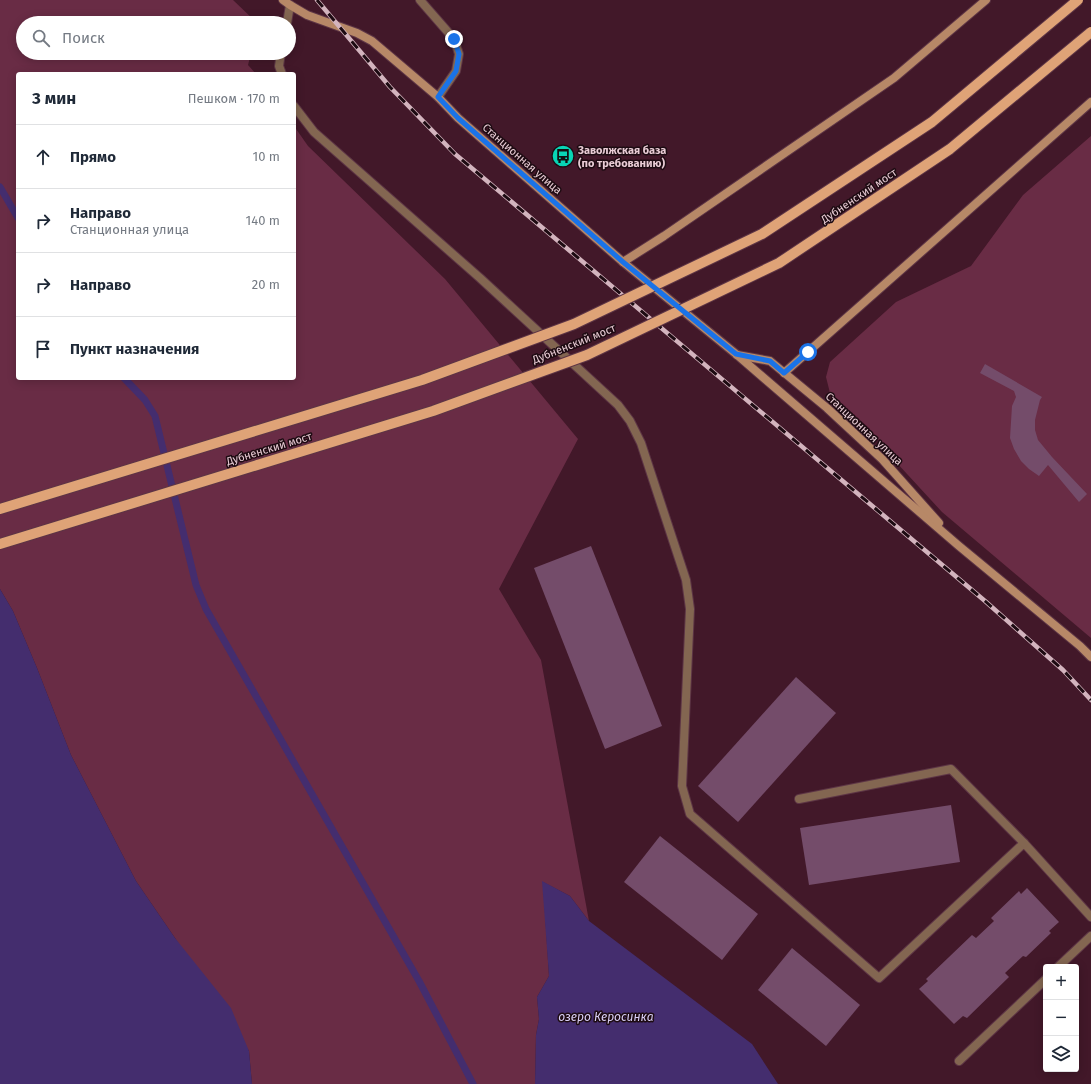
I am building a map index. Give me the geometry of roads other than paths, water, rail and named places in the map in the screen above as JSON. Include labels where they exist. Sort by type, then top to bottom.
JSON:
[{"type":"main road","points":[[623,262],[664,236],[894,78],[986,0]]},
{"type":"main road","name":"Дубненский мост","points":[[0,509],[422,380],[574,324],[762,234],[932,122],[1078,0]]},
{"type":"main road","name":"Станционная улица","points":[[287,2],[307,15],[357,33],[372,41],[438,97],[458,118],[623,262],[736,354],[959,546],[1080,646],[1091,657]]},
{"type":"main road","name":"Дубненский мост","points":[[0,544],[433,411],[586,355],[779,263],[950,149],[1091,32]]},
{"type":"main road","points":[[784,373],[1091,102]]},
{"type":"main road","name":"Станционная улица","points":[[736,354],[770,361],[827,408],[882,459],[959,546]]},
{"type":"lane","points":[[420,0],[454,39],[459,54],[456,71],[438,97]]},
{"type":"lane","points":[[286,16],[287,2]]},
{"type":"lane","points":[[280,70],[281,60]]},
{"type":"lane","points":[[296,109],[314,132],[555,346],[618,405],[630,421],[641,443],[686,580],[690,609],[682,786],[690,814],[880,978],[1024,843]]},
{"type":"lane","points":[[799,799],[951,769],[1024,843],[1091,917]]},
{"type":"lane","points":[[1061,964],[1091,936]]},
{"type":"lane","points":[[959,1061],[1043,982]]},
{"type":"water","points":[[0,589],[13,611],[71,755],[136,881],[175,938],[231,1008],[249,1051],[252,1084],[0,1084]]},
{"type":"water","name":"озеро Керосинка","points":[[542,881],[570,896],[589,921],[752,1044],[778,1084],[535,1084],[536,1035],[539,1019],[537,997],[549,976]]},
{"type":"waterway","points":[[0,187],[16,215]]},
{"type":"waterway","points":[[126,380],[145,400],[155,416],[196,585],[206,609],[419,981],[473,1084]]},
{"type":"railway","points":[[317,0],[390,87],[455,154],[985,601],[1063,670],[1091,700]]},
{"type":"place","name":"Заволжская база (по требованию)","points":[[563,156]]}]
